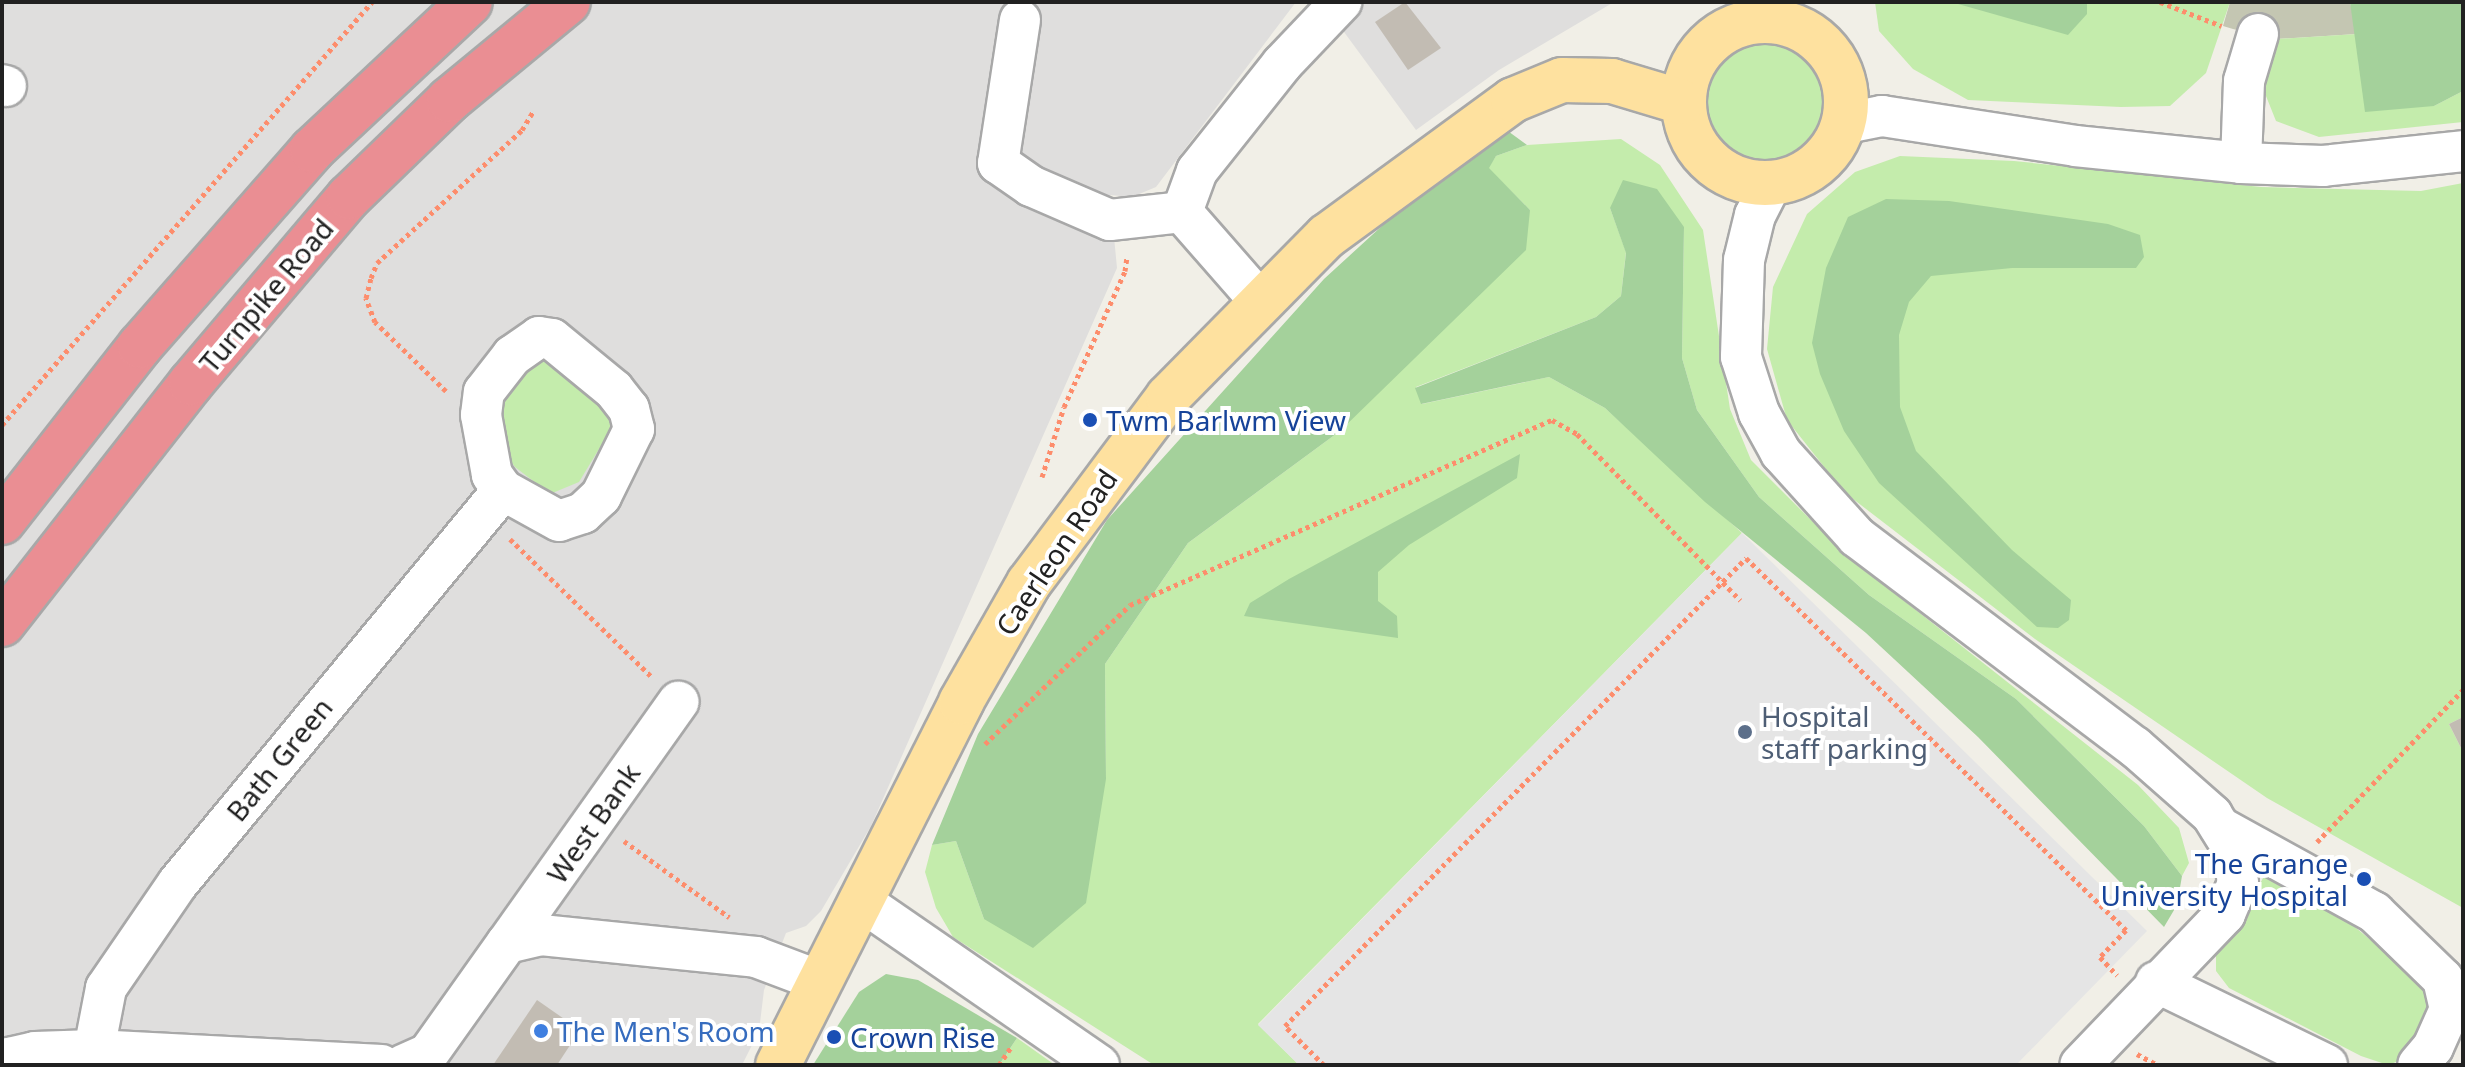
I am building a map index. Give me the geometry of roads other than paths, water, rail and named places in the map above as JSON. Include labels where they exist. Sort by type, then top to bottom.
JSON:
[{"type":"highway","points":[[2,522],[140,346],[312,150],[470,2]]},
{"type":"highway","name":"Turnpike Road","points":[[2,624],[191,383],[349,197],[449,100],[568,2]]},
{"type":"main road","points":[[1804,14],[1833,57],[1844,83],[1842,124],[1821,161],[1798,177],[1771,184],[1742,181],[1717,169],[1697,149],[1682,102],[1687,74],[1700,52],[1719,34],[1742,23],[1804,14]]},
{"type":"main road","name":"Caerleon Road","points":[[778,1065],[961,702],[1029,583],[1168,397],[1259,300],[1327,236],[1513,100],[1562,80],[1612,81],[1682,102]]},
{"type":"street","points":[[1182,212],[1197,171],[1282,64],[1341,2]]},
{"type":"street","points":[[1020,20],[998,163],[1086,213],[1110,220],[1182,212]]},
{"type":"street","points":[[2241,163],[2244,81],[2258,34]]},
{"type":"street","points":[[1842,124],[1895,118],[2075,146],[2241,163],[2323,166],[2463,151]]},
{"type":"street","points":[[1771,184],[1755,215],[1744,260],[1741,357],[1759,413],[1781,453],[1857,537],[2135,747],[2221,828],[2374,912],[2443,979],[2450,1009],[2433,1047],[2418,1065]]},
{"type":"street","points":[[1182,212],[1259,300]]},
{"type":"street","points":[[539,337],[552,339],[614,390],[629,409],[634,429],[601,496],[583,513],[559,521],[492,501],[492,475],[481,415],[484,392],[529,343],[539,337]]},
{"type":"street","name":"Bath Green","points":[[94,1050],[106,988],[178,883],[492,501]]},
{"type":"street","name":"West Bank","points":[[507,943],[678,702]]},
{"type":"street","points":[[2080,1065],[2151,987],[2225,914],[2238,883],[2233,848],[2221,828]]},
{"type":"street","points":[[861,901],[1099,1065]]},
{"type":"street","points":[[403,1065],[428,1054],[507,943],[541,935],[756,957],[820,981]]},
{"type":"street","points":[[2151,987],[2327,1065]]},
{"type":"street","points":[[4,1065],[9,1058],[35,1052],[94,1050],[382,1065]]},
{"type":"place","name":"Twm Barlwm View","points":[[1090,420]]},
{"type":"place","name":"Hospital staff parking","points":[[1745,732]]},
{"type":"place","name":"The Grange University Hospital","points":[[2364,879]]},
{"type":"place","name":"The Men's Room","points":[[541,1031]]},
{"type":"place","name":"Crown Rise","points":[[834,1037]]}]
